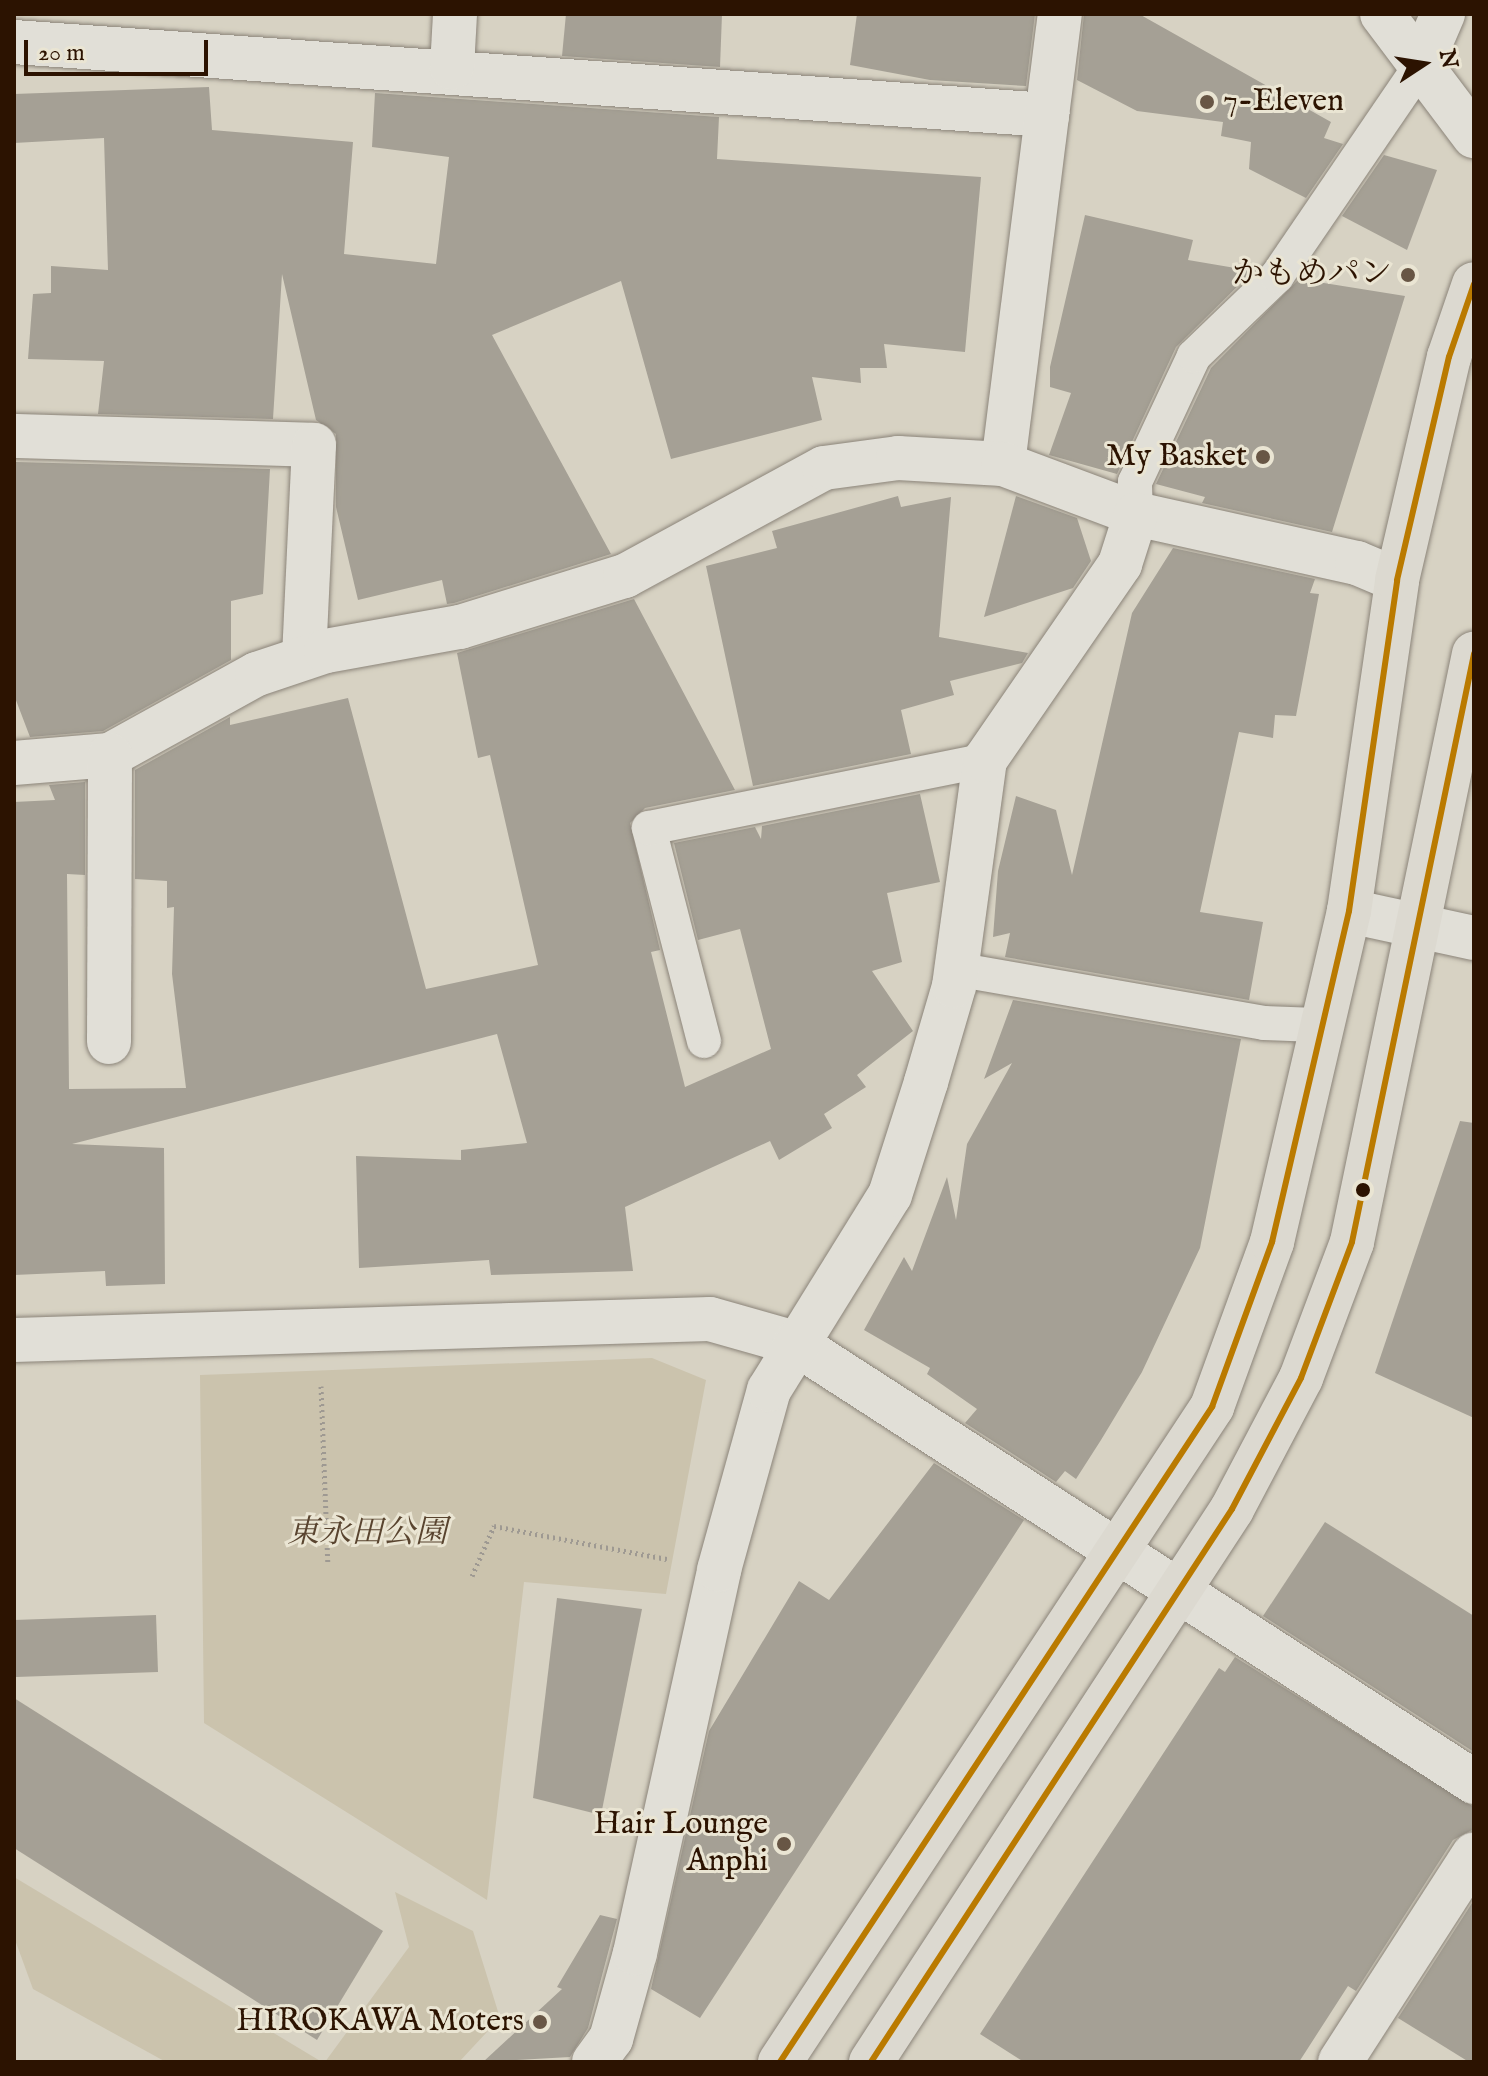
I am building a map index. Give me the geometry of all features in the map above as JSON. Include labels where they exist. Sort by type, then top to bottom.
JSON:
[{"type":"main road","points":[[780,2062],[1212,1407],[1272,1242],[1317,1025],[1349,911],[1397,580],[1449,357],[1474,284]]},
{"type":"main road","points":[[871,2062],[1232,1509],[1301,1378],[1352,1242],[1474,654]]},
{"type":"street","points":[[452,68],[455,14]]},
{"type":"street","points":[[1003,464],[1060,14]]},
{"type":"street","points":[[1382,14],[1474,136]]},
{"type":"street","points":[[1421,65],[1443,14]]},
{"type":"street","points":[[14,42],[452,68],[1047,115]]},
{"type":"street","points":[[14,436],[314,445],[304,658]]},
{"type":"street","points":[[14,763],[110,755],[257,674],[304,658],[460,627],[625,576],[824,468],[898,458],[1003,464],[1136,514],[1357,563],[1397,580]]},
{"type":"street","points":[[603,2058],[635,1953],[719,1570],[769,1390],[795,1343],[890,1195],[955,969],[985,760],[1120,564],[1136,514]]},
{"type":"street","points":[[109,1042],[110,755]]},
{"type":"street","points":[[1349,911],[1474,938]]},
{"type":"street","points":[[14,1340],[710,1319],[795,1343],[1114,1554],[1177,1591],[1474,1782]]},
{"type":"street","points":[[1340,2062],[1474,1854]]},
{"type":"lane","points":[[14,42],[17,14]]},
{"type":"lane","points":[[1136,514],[1135,482],[1194,356],[1277,276],[1421,65]]},
{"type":"lane","points":[[704,1041],[649,828],[985,760]]},
{"type":"lane","points":[[955,969],[1264,1023],[1317,1025]]},
{"type":"path","points":[[319,1331],[328,1565]]},
{"type":"path","points":[[472,1576],[494,1526],[719,1570]]},
{"type":"green space","name":"東永田公園","points":[[652,1358],[706,1380],[666,1594],[524,1582],[487,1900],[204,1723],[200,1375]]},
{"type":"green space","points":[[14,1877],[322,2062],[166,2062],[33,1989],[14,1937]]},
{"type":"green space","points":[[395,1892],[473,1931],[500,2018],[459,2062],[325,2062],[409,1947]]},
{"type":"building","points":[[566,14],[722,14],[720,67],[562,56]]},
{"type":"building","points":[[857,14],[1035,14],[1026,86],[930,80],[850,65]]},
{"type":"building","name":"7-Eleven","points":[[1084,14],[1139,14],[1331,122],[1324,138],[1343,144],[1306,198],[1249,169],[1251,142],[1221,136],[1223,122],[1137,111],[1077,80]]},
{"type":"building","points":[[209,87],[212,130],[353,142],[344,254],[436,264],[449,157],[372,147],[375,93],[719,117],[717,159],[981,177],[965,352],[884,344],[887,368],[860,368],[861,383],[812,377],[822,420],[671,459],[621,281],[492,335],[611,554],[454,603],[447,604],[442,580],[358,600],[336,507],[336,434],[316,420],[282,274],[273,419],[98,414],[104,361],[28,359],[33,294],[51,293],[51,266],[108,270],[104,138],[14,143],[14,94]]},
{"type":"building","points":[[1384,155],[1437,170],[1407,250],[1342,216]]},
{"type":"building","points":[[1085,215],[1193,240],[1188,260],[1253,271],[1176,347],[1117,474],[1049,455],[1071,393],[1050,387],[1050,367]]},
{"type":"building","points":[[1299,279],[1405,296],[1332,532],[1202,503],[1205,497],[1156,484],[1211,368]]},
{"type":"building","points":[[16,462],[270,469],[263,594],[231,601],[231,660],[103,731],[30,737],[14,695]]},
{"type":"building","points":[[898,496],[901,507],[951,497],[939,637],[1028,653],[1022,663],[950,681],[954,695],[901,710],[911,754],[753,786],[706,566],[777,548],[772,531]]},
{"type":"building","points":[[1016,496],[1077,518],[1091,561],[1073,588],[984,617]]},
{"type":"building","points":[[1173,548],[1315,579],[1310,593],[1319,594],[1296,716],[1275,715],[1273,738],[1239,732],[1200,912],[1263,922],[1249,1000],[1005,957],[1010,933],[993,937],[998,871],[1016,796],[1056,810],[1072,875],[1132,613]]},
{"type":"building","points":[[634,599],[735,790],[645,808],[630,823],[660,950],[651,952],[685,1087],[771,1049],[740,929],[698,940],[674,843],[755,827],[761,839],[762,826],[920,794],[940,882],[887,893],[902,962],[872,971],[913,1031],[857,1075],[866,1087],[824,1114],[832,1128],[779,1160],[770,1141],[625,1207],[633,1271],[491,1275],[489,1260],[359,1268],[356,1156],[461,1160],[461,1150],[527,1143],[497,1034],[72,1144],[164,1148],[165,1284],[106,1286],[105,1271],[14,1275],[14,802],[55,800],[49,785],[85,782],[85,875],[67,874],[69,1089],[186,1088],[172,974],[174,907],[167,908],[167,881],[135,879],[135,770],[230,717],[230,725],[348,698],[426,989],[538,965],[490,755],[478,758],[457,653]]},
{"type":"building","points":[[1013,1000],[1241,1039],[1200,1248],[1142,1372],[1101,1440],[1076,1479],[1065,1471],[1056,1482],[965,1423],[977,1409],[927,1374],[930,1368],[864,1330],[904,1257],[912,1271],[947,1177],[956,1220],[967,1144],[1012,1063],[984,1079]]},
{"type":"building","points":[[1460,1121],[1474,1123],[1474,1418],[1375,1373]]},
{"type":"building","points":[[934,1463],[1024,1520],[700,2018],[651,1989],[709,1731],[799,1581],[829,1600]]},
{"type":"building","points":[[1325,1522],[1474,1616],[1474,1752],[1263,1616]]},
{"type":"building","points":[[557,1598],[642,1609],[601,1815],[533,1798]]},
{"type":"building","points":[[156,1615],[158,1672],[16,1677],[14,1620]]},
{"type":"building","points":[[1235,1657],[1474,1807],[1474,1829],[1453,1840],[1356,1991],[1348,1986],[1299,2062],[1024,2062],[980,2034],[1219,1668],[1225,1672]]},
{"type":"building","points":[[14,1698],[383,1931],[317,2040],[14,1848]]},
{"type":"building","points":[[1474,1900],[1474,2062],[1469,2062],[1398,2018]]},
{"type":"building","points":[[600,1915],[617,1919],[588,2028],[570,2057],[483,2062],[562,1989],[557,1987]]},
{"type":"transit line","points":[[780,2062],[1212,1407],[1272,1242],[1349,911],[1397,580],[1449,357],[1474,284]]},
{"type":"transit line","points":[[871,2062],[1232,1509],[1301,1378],[1352,1242],[1474,654]]},
{"type":"place","name":"7-Eleven","points":[[1207,102]]},
{"type":"place","name":"かもめパン","points":[[1408,275]]},
{"type":"place","name":"My Basket","points":[[1263,457]]},
{"type":"place","name":"Hair Lounge Anphi","points":[[784,1844]]},
{"type":"place","name":"HIROKAWA Moters","points":[[540,2022]]}]
